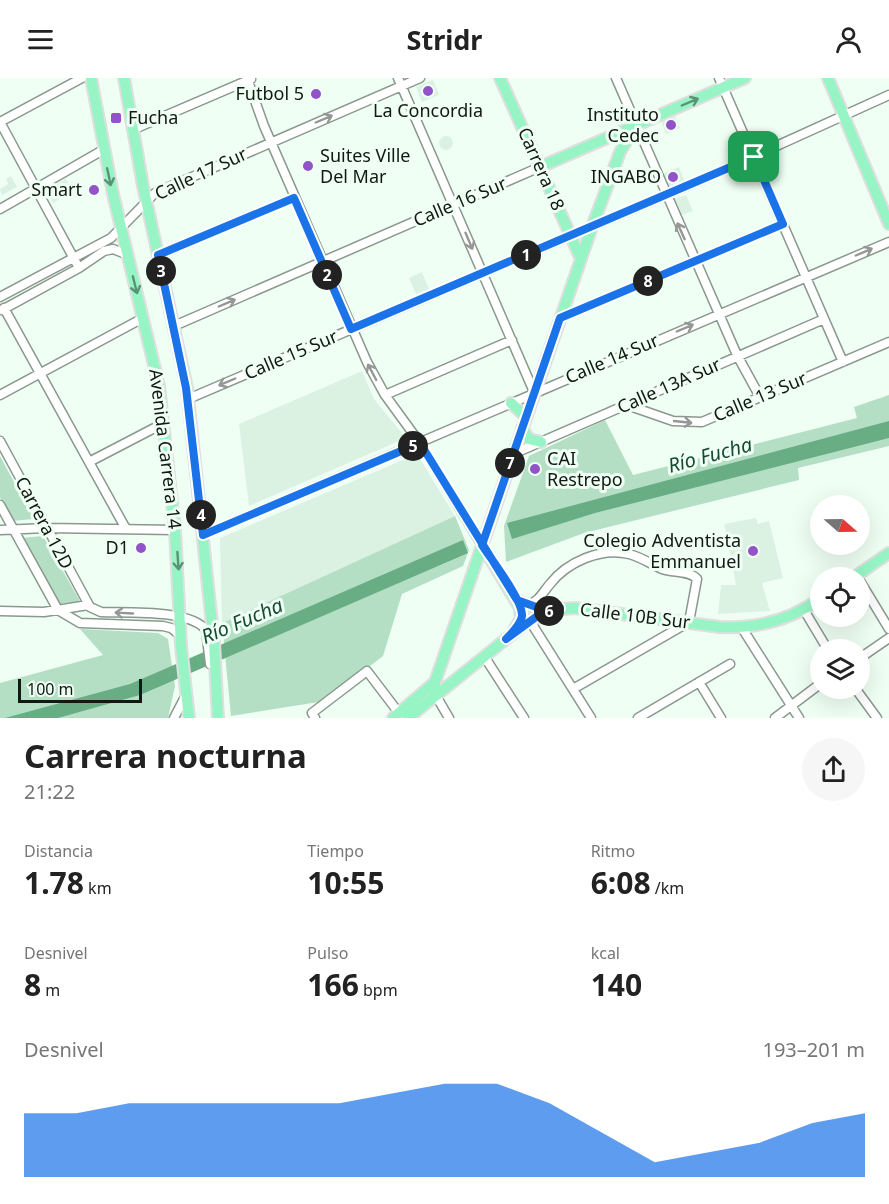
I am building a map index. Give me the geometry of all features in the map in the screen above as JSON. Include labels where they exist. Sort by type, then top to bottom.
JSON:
[{"type":"main road","name":"Avenida Carrera 14","points":[[91,78],[121,229],[155,369],[164,423],[175,530],[182,656],[189,718]]},
{"type":"main road","name":"Avenida Carrera 14","points":[[124,78],[146,201],[188,399],[203,535],[218,718]]},
{"type":"main road","name":"Carrera 18","points":[[500,78],[581,260]]},
{"type":"main road","name":"Calle 16 Sur","points":[[540,167],[636,125],[721,83],[746,78]]},
{"type":"main road","points":[[828,78],[889,224]]},
{"type":"main road","points":[[435,694],[435,682],[592,227],[620,152],[636,125]]},
{"type":"main road","points":[[511,403],[524,423],[529,439],[541,442]]},
{"type":"main road","points":[[482,545],[522,603],[521,619],[506,639]]},
{"type":"main road","points":[[870,567],[889,553]]},
{"type":"main road","points":[[522,603],[557,608]]},
{"type":"main road","name":"Calle 10B Sur","points":[[400,716],[435,694],[530,621],[557,608],[575,608],[742,628],[771,623],[810,606]]},
{"type":"main road","points":[[400,716],[435,682]]},
{"type":"street","points":[[78,268],[0,122],[82,78]]},
{"type":"street","name":"Calle 17 Sur","points":[[0,297],[111,238],[155,193],[400,82],[420,78]]},
{"type":"street","points":[[616,78],[694,261],[737,355],[760,397]]},
{"type":"street","points":[[132,130],[249,79],[271,142],[351,329],[385,395],[420,443],[482,545]]},
{"type":"street","points":[[400,82],[534,392]]},
{"type":"street","points":[[721,83],[843,362]]},
{"type":"street","name":"Calle 15 Sur","points":[[188,399],[754,157],[889,95]]},
{"type":"street","points":[[0,209],[104,150]]},
{"type":"street","name":"Calle 16 Sur","points":[[174,326],[540,167]]},
{"type":"street","points":[[158,255],[294,198]]},
{"type":"street","points":[[560,318],[783,224]]},
{"type":"street","name":"Calle 14 Sur","points":[[203,535],[889,242]]},
{"type":"street","points":[[126,529],[40,373],[2,310],[109,249],[128,255]]},
{"type":"street","points":[[0,395],[143,318]]},
{"type":"street","name":"Calle 13A Sur","points":[[513,454],[824,319]]},
{"type":"street","points":[[385,395],[512,340]]},
{"type":"street","name":"Calle 13 Sur","points":[[627,405],[673,421],[697,423],[889,342]]},
{"type":"street","points":[[89,462],[164,423]]},
{"type":"street","name":"Carrera 12D","points":[[0,441],[88,604]]},
{"type":"street","name":"Carrera 12D","points":[[0,505],[58,610]]},
{"type":"street","points":[[0,530],[47,528],[175,530]]},
{"type":"street","points":[[522,603],[536,601],[561,572],[576,562],[613,552],[628,554],[665,570],[695,577],[697,584],[689,622],[573,689]]},
{"type":"street","points":[[544,591],[546,601],[557,608]]},
{"type":"street","points":[[870,600],[889,629]]},
{"type":"street","points":[[0,611],[44,612],[88,604],[101,612],[180,616],[202,625],[211,643]]},
{"type":"street","points":[[58,610],[75,621],[163,626],[171,628],[181,636]]},
{"type":"street","points":[[804,610],[821,639]]},
{"type":"street","points":[[530,621],[591,718]]},
{"type":"street","points":[[742,628],[799,718]]},
{"type":"street","points":[[870,651],[889,638]]},
{"type":"street","points":[[484,656],[524,718]]},
{"type":"street","points":[[639,718],[730,664]]},
{"type":"street","points":[[314,716],[367,671],[400,716]]},
{"type":"street","points":[[699,682],[721,718]]},
{"type":"street","points":[[174,718],[185,689]]},
{"type":"street","points":[[775,718],[810,692]]},
{"type":"street","points":[[435,694],[449,718]]},
{"type":"street","points":[[863,699],[877,718]]},
{"type":"shaded area","name":"La Concordia","points":[[433,80],[439,95],[422,102],[416,87]]},
{"type":"shaded area","name":"Instituto Cedec","points":[[675,116],[680,128],[666,134],[661,121]]},
{"type":"shaded area","points":[[443,136],[449,136],[453,143],[449,150],[443,150],[439,146],[439,140]]},
{"type":"shaded area","name":"INGABO","points":[[679,167],[684,180],[668,187],[662,174]]},
{"type":"shaded area","points":[[11,176],[17,187],[2,195],[0,189],[8,184],[6,179]]},
{"type":"shaded area","points":[[66,179],[73,192],[53,203],[46,190]]},
{"type":"shaded area","points":[[686,195],[693,211],[682,215],[675,199]]},
{"type":"shaded area","points":[[422,272],[429,289],[416,294],[409,278]]},
{"type":"shaded area","points":[[362,371],[374,399],[406,438],[249,506],[239,424]]},
{"type":"shaded area","points":[[889,395],[889,446],[798,468],[799,480],[584,533],[506,562],[504,526],[529,456],[605,420],[633,475],[857,418],[854,407]]},
{"type":"shaded area","points":[[889,421],[889,438],[595,513],[512,539],[507,523]]},
{"type":"shaded area","points":[[417,454],[455,516],[222,623],[220,538]]},
{"type":"shaded area","points":[[0,456],[34,519],[12,521],[0,497]]},
{"type":"shaded area","points":[[455,516],[469,550],[463,566],[402,594],[383,656],[325,701],[231,716],[222,623]]},
{"type":"shaded area","name":"Colegio Adventista Emmanuel","points":[[756,518],[758,524],[769,521],[783,578],[762,583],[770,611],[718,614],[721,585],[736,585],[724,524]]},
{"type":"shaded area","points":[[43,536],[80,601],[56,604],[20,538]]},
{"type":"shaded area","points":[[463,540],[468,553],[140,695],[58,718],[5,718],[130,684]]},
{"type":"shaded area","points":[[80,629],[158,633],[168,639],[175,686],[168,718],[0,718],[0,683],[103,655]]},
{"type":"place","name":"La Concordia","points":[[428,91]]},
{"type":"place","name":"Futbol 5","points":[[316,94]]},
{"type":"place","name":"Fucha","points":[[116,118]]},
{"type":"place","name":"Instituto Cedec","points":[[671,125]]},
{"type":"place","name":"Suites Ville Del Mar","points":[[308,166]]},
{"type":"place","name":"INGABO","points":[[673,177]]},
{"type":"place","name":"Smart","points":[[94,190]]},
{"type":"place","name":"CAI Restrepo","points":[[535,469]]},
{"type":"place","name":"D1","points":[[141,548]]},
{"type":"place","name":"Colegio Adventista Emmanuel","points":[[753,551]]},
{"type":"route","points":[[754,157],[351,329],[294,198],[158,255],[186,388],[203,535],[420,443],[443,483],[517,600],[539,608],[560,608],[536,617],[506,639],[520,622],[522,613],[517,600],[482,545],[534,392],[560,318],[783,224],[754,157]]},
{"type":"water label","name":"Río Fucha","points":[[710,455]]},
{"type":"water label","name":"Río Fucha","points":[[242,621]]}]
